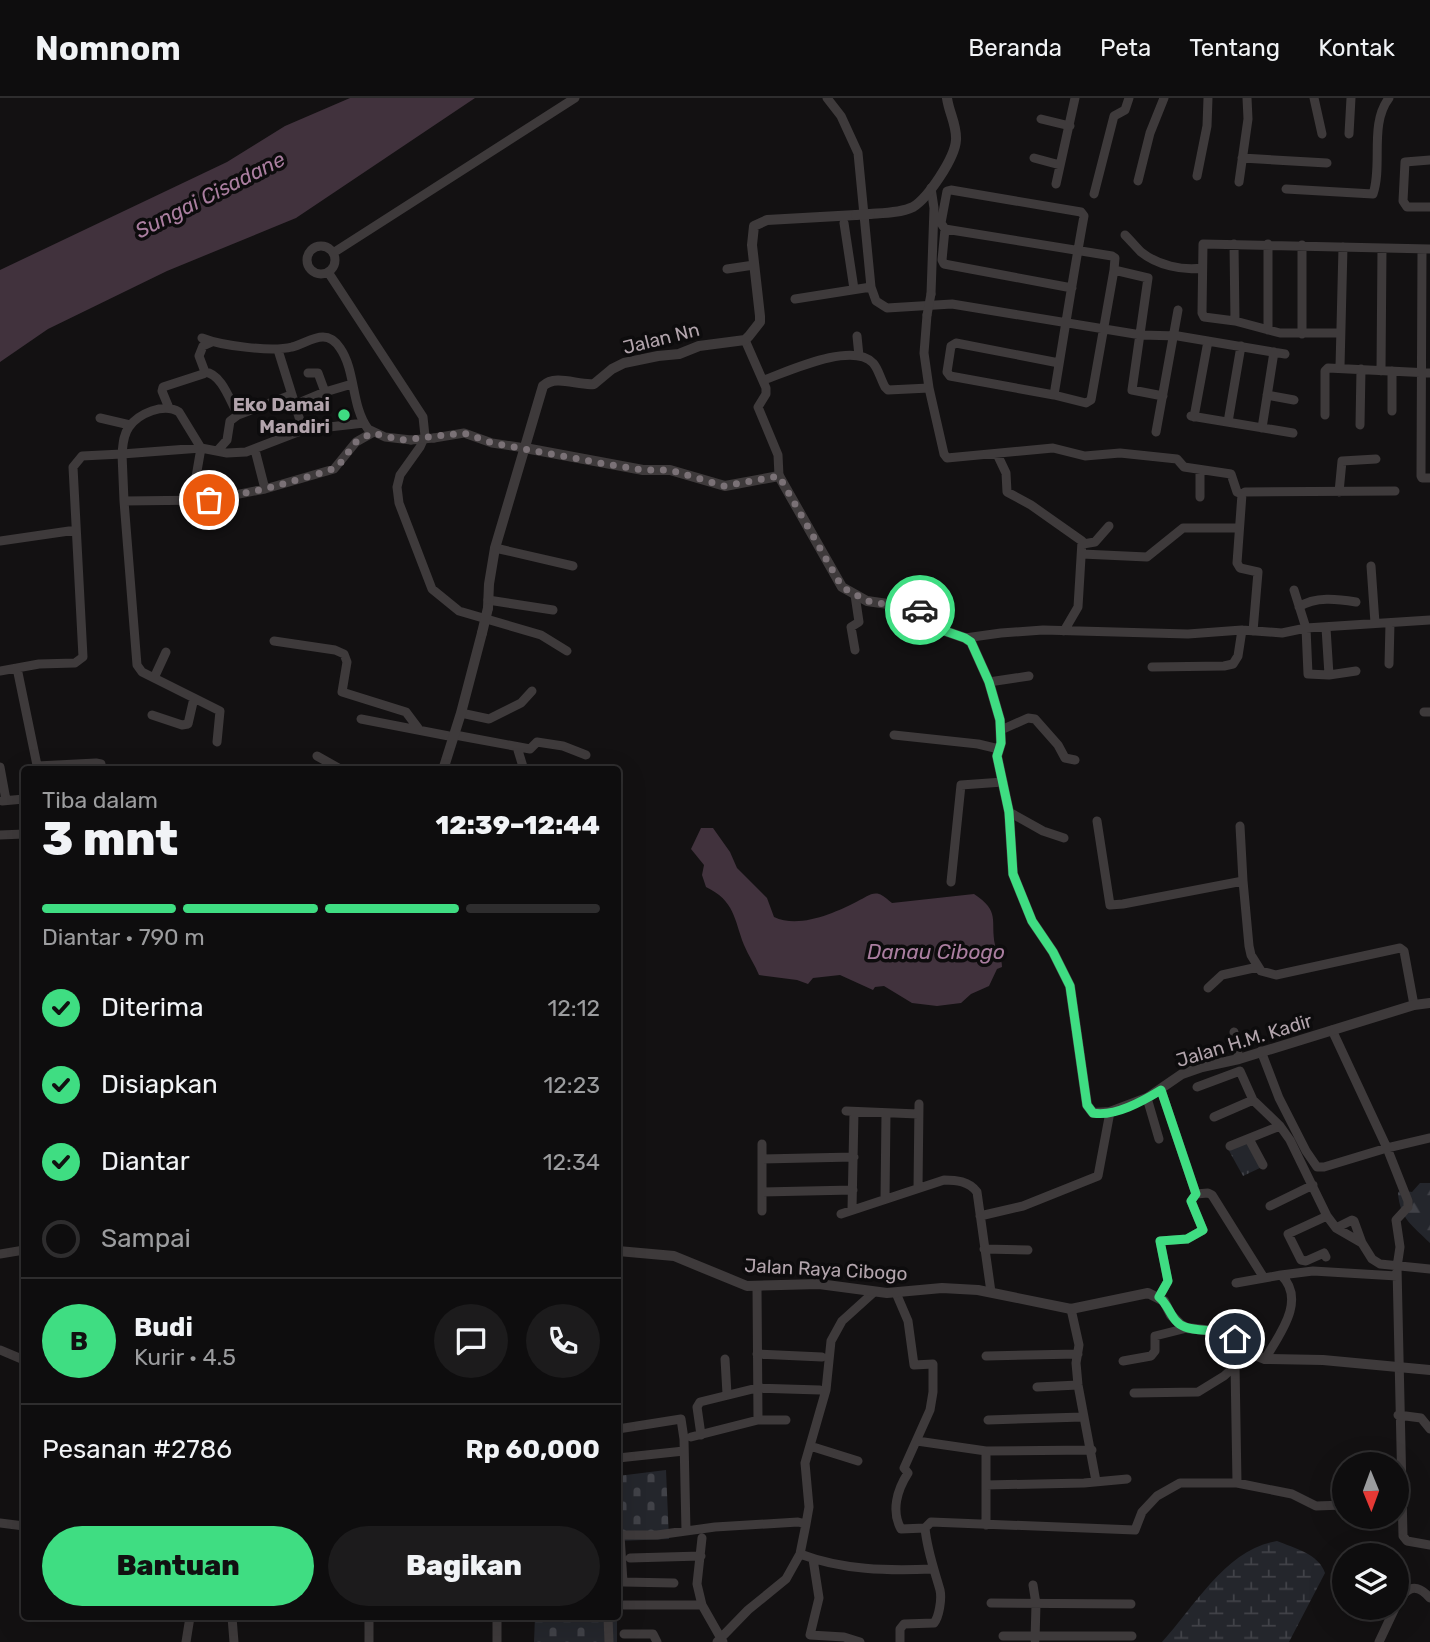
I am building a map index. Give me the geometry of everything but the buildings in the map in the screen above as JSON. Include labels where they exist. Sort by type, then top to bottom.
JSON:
[{"type":"street","points":[[333,253],[575,98]]},
{"type":"street","points":[[827,98],[841,116],[858,153],[871,287],[876,301],[887,308],[952,303],[1141,335],[1174,336],[1280,353],[1267,395],[1262,428]]},
{"type":"street","points":[[947,98],[955,122],[956,145],[932,188],[921,201],[909,208],[890,213],[760,222],[754,226],[754,265],[760,322],[745,340],[764,380],[766,394],[758,407],[778,455],[779,476],[839,581],[867,601],[916,608],[942,630],[971,642],[989,682],[1001,730],[997,756],[1009,812],[1011,864],[1016,887],[1032,921],[1053,952],[1070,986],[1087,1105],[1093,1113],[1110,1112],[1098,1176],[1023,1206],[980,1216]]},
{"type":"street","points":[[1056,184],[1075,98]]},
{"type":"street","points":[[1094,194],[1114,116],[1125,110],[1129,98]]},
{"type":"street","points":[[1138,181],[1147,144],[1164,98]]},
{"type":"street","points":[[1196,176],[1206,126],[1208,98]]},
{"type":"street","points":[[1238,182],[1248,119],[1247,98]]},
{"type":"street","points":[[1314,98],[1322,134]]},
{"type":"street","points":[[1349,134],[1351,98]]},
{"type":"street","points":[[1286,189],[1373,194],[1379,127],[1385,102],[1389,98]]},
{"type":"street","points":[[1041,119],[1070,127]]},
{"type":"street","points":[[1034,158],[1060,165]]},
{"type":"street","points":[[1242,159],[1327,163]]},
{"type":"street","points":[[1430,160],[1405,162],[1403,201],[1407,207],[1430,207]]},
{"type":"street","points":[[932,188],[934,208],[931,294],[924,353],[945,456],[951,459],[1053,448],[1085,456],[1120,453],[1177,459],[1183,467],[1231,474],[1237,492],[1242,494],[1395,491]]},
{"type":"street","points":[[1054,395],[1065,323],[1072,288],[1084,216],[1081,212],[947,191],[941,223],[945,229],[942,260],[944,264],[1072,288]]},
{"type":"street","points":[[844,223],[854,289]]},
{"type":"street","points":[[945,229],[1112,256],[1115,261],[1114,270],[1091,400],[1086,403],[950,376],[947,372],[950,346],[956,343],[1059,363]]},
{"type":"street","points":[[1125,235],[1141,252],[1161,262],[1187,269],[1202,268]]},
{"type":"street","points":[[1339,333],[1288,334],[1202,315],[1203,244],[1426,249],[1426,373],[1421,476],[1430,478]]},
{"type":"street","points":[[1234,244],[1235,321]]},
{"type":"street","points":[[1268,244],[1268,330]]},
{"type":"street","points":[[1302,245],[1302,334]]},
{"type":"street","points":[[321,246],[333,253],[335,264],[328,272],[314,273],[309,268],[308,253],[314,248],[321,246]]},
{"type":"street","points":[[1339,367],[1343,247]]},
{"type":"street","points":[[1381,371],[1382,248]]},
{"type":"street","points":[[727,270],[754,265]]},
{"type":"street","points":[[1114,270],[1148,278],[1132,390],[1163,396]]},
{"type":"street","points":[[328,272],[423,417],[425,436],[400,475],[397,487],[399,503],[432,589],[459,611],[541,635],[567,651]]},
{"type":"street","points":[[795,299],[871,287]]},
{"type":"street","points":[[1156,432],[1178,310]]},
{"type":"street","points":[[857,336],[859,356]]},
{"type":"street","points":[[205,372],[199,356],[207,340],[231,346],[278,350],[316,338],[330,338],[344,355],[364,424],[372,433],[411,440],[464,433],[492,443],[643,470],[670,470],[724,486],[779,476]]},
{"type":"street","name":"Jalan Nn","points":[[444,766],[482,634],[495,548],[540,391],[547,382],[594,384],[624,363],[679,354],[704,345],[745,340]]},
{"type":"street","points":[[1208,341],[1192,416],[1293,433]]},
{"type":"street","points":[[1228,422],[1241,346]]},
{"type":"street","points":[[278,350],[303,430]]},
{"type":"street","points":[[764,380],[831,357],[859,356],[873,363],[888,390],[929,388]]},
{"type":"street","points":[[1325,415],[1326,369],[1339,367],[1426,373]]},
{"type":"street","points":[[1360,425],[1361,369]]},
{"type":"street","points":[[1392,371],[1392,411]]},
{"type":"street","points":[[169,408],[163,387],[205,372],[212,373],[221,383],[238,415]]},
{"type":"street","points":[[308,373],[318,373],[326,392]]},
{"type":"street","points":[[294,405],[352,384]]},
{"type":"street","points":[[218,450],[227,440],[230,421],[238,415],[291,395]]},
{"type":"street","points":[[1267,395],[1294,400]]},
{"type":"street","points":[[192,500],[201,448],[179,412],[169,408],[152,411],[130,425],[123,441],[122,454],[135,658],[142,672],[220,710],[216,742]]},
{"type":"street","points":[[100,418],[130,425]]},
{"type":"street","points":[[0,671],[39,664],[75,663],[83,657],[74,463],[82,456],[201,448],[238,453],[255,450],[303,430],[364,424]]},
{"type":"street","points":[[124,501],[216,499],[265,489],[334,469],[356,442],[372,433]]},
{"type":"street","points":[[255,450],[265,489]]},
{"type":"street","points":[[997,454],[1006,473],[1007,492],[1081,538],[1078,607],[1064,631]]},
{"type":"street","points":[[1339,492],[1342,461],[1376,459]]},
{"type":"street","points":[[1200,470],[1200,497]]},
{"type":"street","points":[[1242,494],[1238,567],[1258,572],[1253,631]]},
{"type":"street","points":[[1082,549],[1095,542],[1110,526]]},
{"type":"street","points":[[1082,549],[1146,557],[1182,528],[1239,528]]},
{"type":"street","points":[[0,541],[76,530]]},
{"type":"street","points":[[495,548],[573,566]]},
{"type":"street","points":[[1371,566],[1375,623]]},
{"type":"street","points":[[1294,590],[1306,628],[1308,674],[1329,675],[1356,671]]},
{"type":"street","points":[[855,595],[859,622],[851,627],[855,650]]},
{"type":"street","points":[[1299,607],[1318,600],[1356,602]]},
{"type":"street","points":[[488,604],[553,610]]},
{"type":"street","points":[[965,638],[1001,632],[1064,631],[1188,634],[1242,630],[1282,633],[1306,628],[1430,620]]},
{"type":"street","points":[[1389,664],[1390,623]]},
{"type":"street","points":[[1326,628],[1329,675]]},
{"type":"street","points":[[1152,667],[1233,664],[1238,656],[1242,630]]},
{"type":"street","points":[[275,641],[344,653],[346,662],[342,692],[406,712],[418,728]]},
{"type":"street","points":[[154,678],[166,652]]},
{"type":"street","points":[[17,668],[37,766]]},
{"type":"street","points":[[989,682],[1029,676]]},
{"type":"street","points":[[461,713],[489,719],[521,704],[532,691]]},
{"type":"street","points":[[152,715],[183,725],[188,724],[194,698]]},
{"type":"street","points":[[1001,730],[1028,718],[1035,719],[1058,745],[1065,758],[1075,760]]},
{"type":"street","points":[[361,719],[530,749],[537,742],[563,746],[586,755]]},
{"type":"street","points":[[894,735],[978,744],[999,749]]},
{"type":"street","points":[[517,747],[523,766]]},
{"type":"street","points":[[317,757],[334,766]]},
{"type":"street","points":[[61,766],[96,763],[102,766]]},
{"type":"street","points":[[0,767],[3,801],[21,799]]},
{"type":"street","points":[[951,882],[961,785],[1003,782]]},
{"type":"street","points":[[1009,812],[1043,831],[1064,838]]},
{"type":"street","points":[[1097,821],[1111,905],[1243,881]]},
{"type":"street","points":[[1240,826],[1249,946],[1261,971],[1276,975],[1400,948],[1404,951],[1415,1006]]},
{"type":"street","points":[[0,835],[21,834]]},
{"type":"street","points":[[1208,988],[1222,975],[1258,967]]},
{"type":"street","name":"Jalan H.M. Kadir","points":[[1110,1112],[1147,1098],[1182,1074],[1202,1067],[1240,1065],[1261,1051],[1430,1003]]},
{"type":"street","points":[[1332,1030],[1387,1148],[1408,1204],[1396,1218],[1399,1247],[1399,1452]]},
{"type":"street","points":[[1234,1032],[1240,1065],[1253,1100],[1280,1126],[1298,1154],[1327,1216],[1336,1228],[1362,1243]]},
{"type":"street","points":[[1261,1051],[1279,1098],[1318,1167],[1430,1138]]},
{"type":"street","points":[[1197,1087],[1240,1065]]},
{"type":"street","points":[[1161,1090],[1196,1194]]},
{"type":"street","points":[[1147,1098],[1159,1139]]},
{"type":"street","points":[[1214,1117],[1253,1100]]},
{"type":"street","points":[[918,1188],[919,1104]]},
{"type":"street","points":[[852,1209],[854,1157],[850,1112],[918,1114]]},
{"type":"street","points":[[885,1199],[886,1113]]},
{"type":"street","points":[[1230,1146],[1280,1126]]},
{"type":"street","points":[[1249,1139],[1263,1165]]},
{"type":"street","points":[[762,1144],[762,1211]]},
{"type":"street","points":[[762,1159],[854,1157]]},
{"type":"street","points":[[841,1214],[944,1180],[957,1180],[968,1184],[977,1192],[991,1292]]},
{"type":"street","points":[[1269,1206],[1313,1185]]},
{"type":"street","points":[[762,1192],[853,1190]]},
{"type":"street","points":[[1187,1328],[1175,1321],[1159,1297],[1168,1281],[1160,1241],[1187,1239],[1203,1230],[1191,1201],[1196,1194],[1212,1195],[1264,1278]]},
{"type":"street","points":[[1325,1257],[1324,1253],[1306,1261],[1301,1260],[1288,1234],[1327,1216]]},
{"type":"street","points":[[1336,1228],[1354,1221],[1362,1243],[1372,1259],[1397,1271]]},
{"type":"street","points":[[0,1254],[21,1250]]},
{"type":"street","points":[[985,1250],[1028,1250]]},
{"type":"street","name":"Jalan Raya Cibogo","points":[[621,1251],[674,1256],[737,1284],[757,1287],[827,1284],[873,1293],[942,1288],[991,1292],[1071,1309],[1140,1294],[1159,1297]]},
{"type":"street","points":[[1236,1283],[1313,1271],[1430,1269]]},
{"type":"street","points":[[1265,1359],[1289,1316],[1292,1289],[1281,1275]]},
{"type":"street","points":[[757,1287],[758,1420]]},
{"type":"street","points":[[702,1538],[696,1578],[702,1605],[721,1641],[748,1610],[786,1579],[800,1554],[809,1513],[805,1463],[826,1390],[828,1357],[834,1333],[842,1321],[873,1293]]},
{"type":"street","points":[[897,1293],[908,1321],[914,1365],[933,1364],[930,1410],[904,1468],[908,1473],[898,1489],[896,1520],[901,1529],[925,1528],[931,1522],[1135,1530],[1142,1512],[1157,1496],[1180,1483],[1237,1483],[1292,1494],[1316,1506],[1332,1505]]},
{"type":"street","points":[[1071,1309],[1079,1340],[1076,1363],[1078,1385],[1096,1481]]},
{"type":"street","points":[[1123,1361],[1151,1356],[1155,1351],[1155,1336],[1187,1328],[1222,1332],[1250,1353],[1265,1359],[1323,1360],[1430,1370]]},
{"type":"street","points":[[0,1350],[21,1359]]},
{"type":"street","points":[[1134,1393],[1198,1392],[1224,1376],[1250,1353]]},
{"type":"street","points":[[757,1354],[822,1357]]},
{"type":"street","points":[[986,1356],[1078,1354]]},
{"type":"street","points":[[725,1359],[727,1394]]},
{"type":"street","points":[[1235,1365],[1237,1483]]},
{"type":"street","points":[[1037,1387],[1078,1385]]},
{"type":"street","points":[[786,1420],[758,1420],[696,1436],[700,1402],[757,1388],[820,1390]]},
{"type":"street","points":[[1398,1415],[1421,1418],[1430,1429]]},
{"type":"street","points":[[988,1420],[1083,1417]]},
{"type":"street","points":[[621,1429],[681,1419],[686,1531]]},
{"type":"street","points":[[917,1441],[986,1451],[1091,1450]]},
{"type":"street","points":[[810,1446],[858,1461]]},
{"type":"street","points":[[621,1458],[684,1451]]},
{"type":"street","points":[[986,1451],[986,1525]]},
{"type":"street","points":[[986,1485],[1084,1483],[1127,1479]]},
{"type":"street","points":[[621,1535],[657,1535],[778,1522],[806,1524]]},
{"type":"street","points":[[0,1523],[21,1526]]},
{"type":"street","points":[[900,1642],[900,1629],[904,1624],[937,1621],[940,1592],[932,1569],[925,1528]]},
{"type":"street","points":[[1402,1530],[1403,1539],[1430,1545]]},
{"type":"street","points":[[800,1554],[813,1559],[884,1570],[932,1569]]},
{"type":"street","points":[[630,1558],[701,1556]]},
{"type":"street","points":[[621,1558],[623,1582],[674,1583]]},
{"type":"street","points":[[813,1559],[818,1598],[810,1635],[844,1637],[860,1642]]},
{"type":"street","points":[[1033,1585],[1036,1604],[1035,1639]]},
{"type":"street","points":[[1409,1591],[1413,1588],[1422,1590],[1430,1598]]},
{"type":"street","points":[[991,1603],[1131,1604]]},
{"type":"street","points":[[624,1605],[702,1605]]},
{"type":"street","points":[[186,1642],[190,1620]]},
{"type":"street","points":[[233,1620],[234,1642]]},
{"type":"street","points":[[369,1620],[369,1642]]},
{"type":"street","points":[[497,1620],[497,1642]]},
{"type":"street","points":[[608,1620],[609,1642]]},
{"type":"street","points":[[1379,1642],[1390,1620]]},
{"type":"street","points":[[624,1634],[653,1634],[657,1642]]},
{"type":"street","points":[[1003,1636],[1035,1639],[1132,1636]]},
{"type":"green space","points":[[1247,1142],[1262,1167],[1243,1176],[1228,1149]]},
{"type":"green space","points":[[1420,1183],[1430,1183],[1430,1243],[1408,1221],[1399,1202],[1400,1190],[1412,1192]]},
{"type":"green space","points":[[666,1470],[669,1539],[621,1541],[621,1476]]},
{"type":"green space","points":[[1277,1541],[1312,1556],[1325,1573],[1289,1642],[1162,1642],[1199,1596],[1227,1567],[1259,1546]]},
{"type":"green space","points":[[535,1620],[617,1620],[617,1642],[534,1642]]},
{"type":"water","name":"Sungai Cisadane","points":[[350,98],[475,98],[296,218],[167,271],[48,329],[0,362],[0,270],[227,162],[285,126]]},
{"type":"water","name":"Danau Cibogo","points":[[701,828],[713,828],[730,852],[737,868],[767,898],[774,917],[784,920],[817,918],[873,894],[881,895],[892,903],[974,894],[991,911],[995,945],[1002,967],[997,969],[989,986],[971,994],[961,1003],[937,1006],[912,1003],[884,986],[875,987],[873,990],[840,975],[813,978],[808,984],[759,975],[732,912],[723,898],[706,887],[702,875],[704,865],[691,849]]},
{"type":"way so far","points":[[209,500],[241,495],[334,469],[356,442],[372,433],[402,440],[464,433],[492,443],[600,463],[643,470],[670,470],[724,486],[779,476],[842,587],[867,601],[920,610]]},
{"type":"place","name":"Eko Damai Mandiri","points":[[344,415]]},
{"type":"route","points":[[920,610],[942,630],[971,642],[989,682],[1000,720],[1001,743],[997,756],[1009,812],[1011,864],[1016,887],[1032,921],[1053,952],[1070,986],[1087,1105],[1093,1113],[1103,1114],[1161,1090],[1196,1194],[1191,1201],[1203,1230],[1187,1239],[1160,1241],[1168,1281],[1159,1297],[1175,1321],[1181,1325],[1222,1332],[1235,1339]]}]
